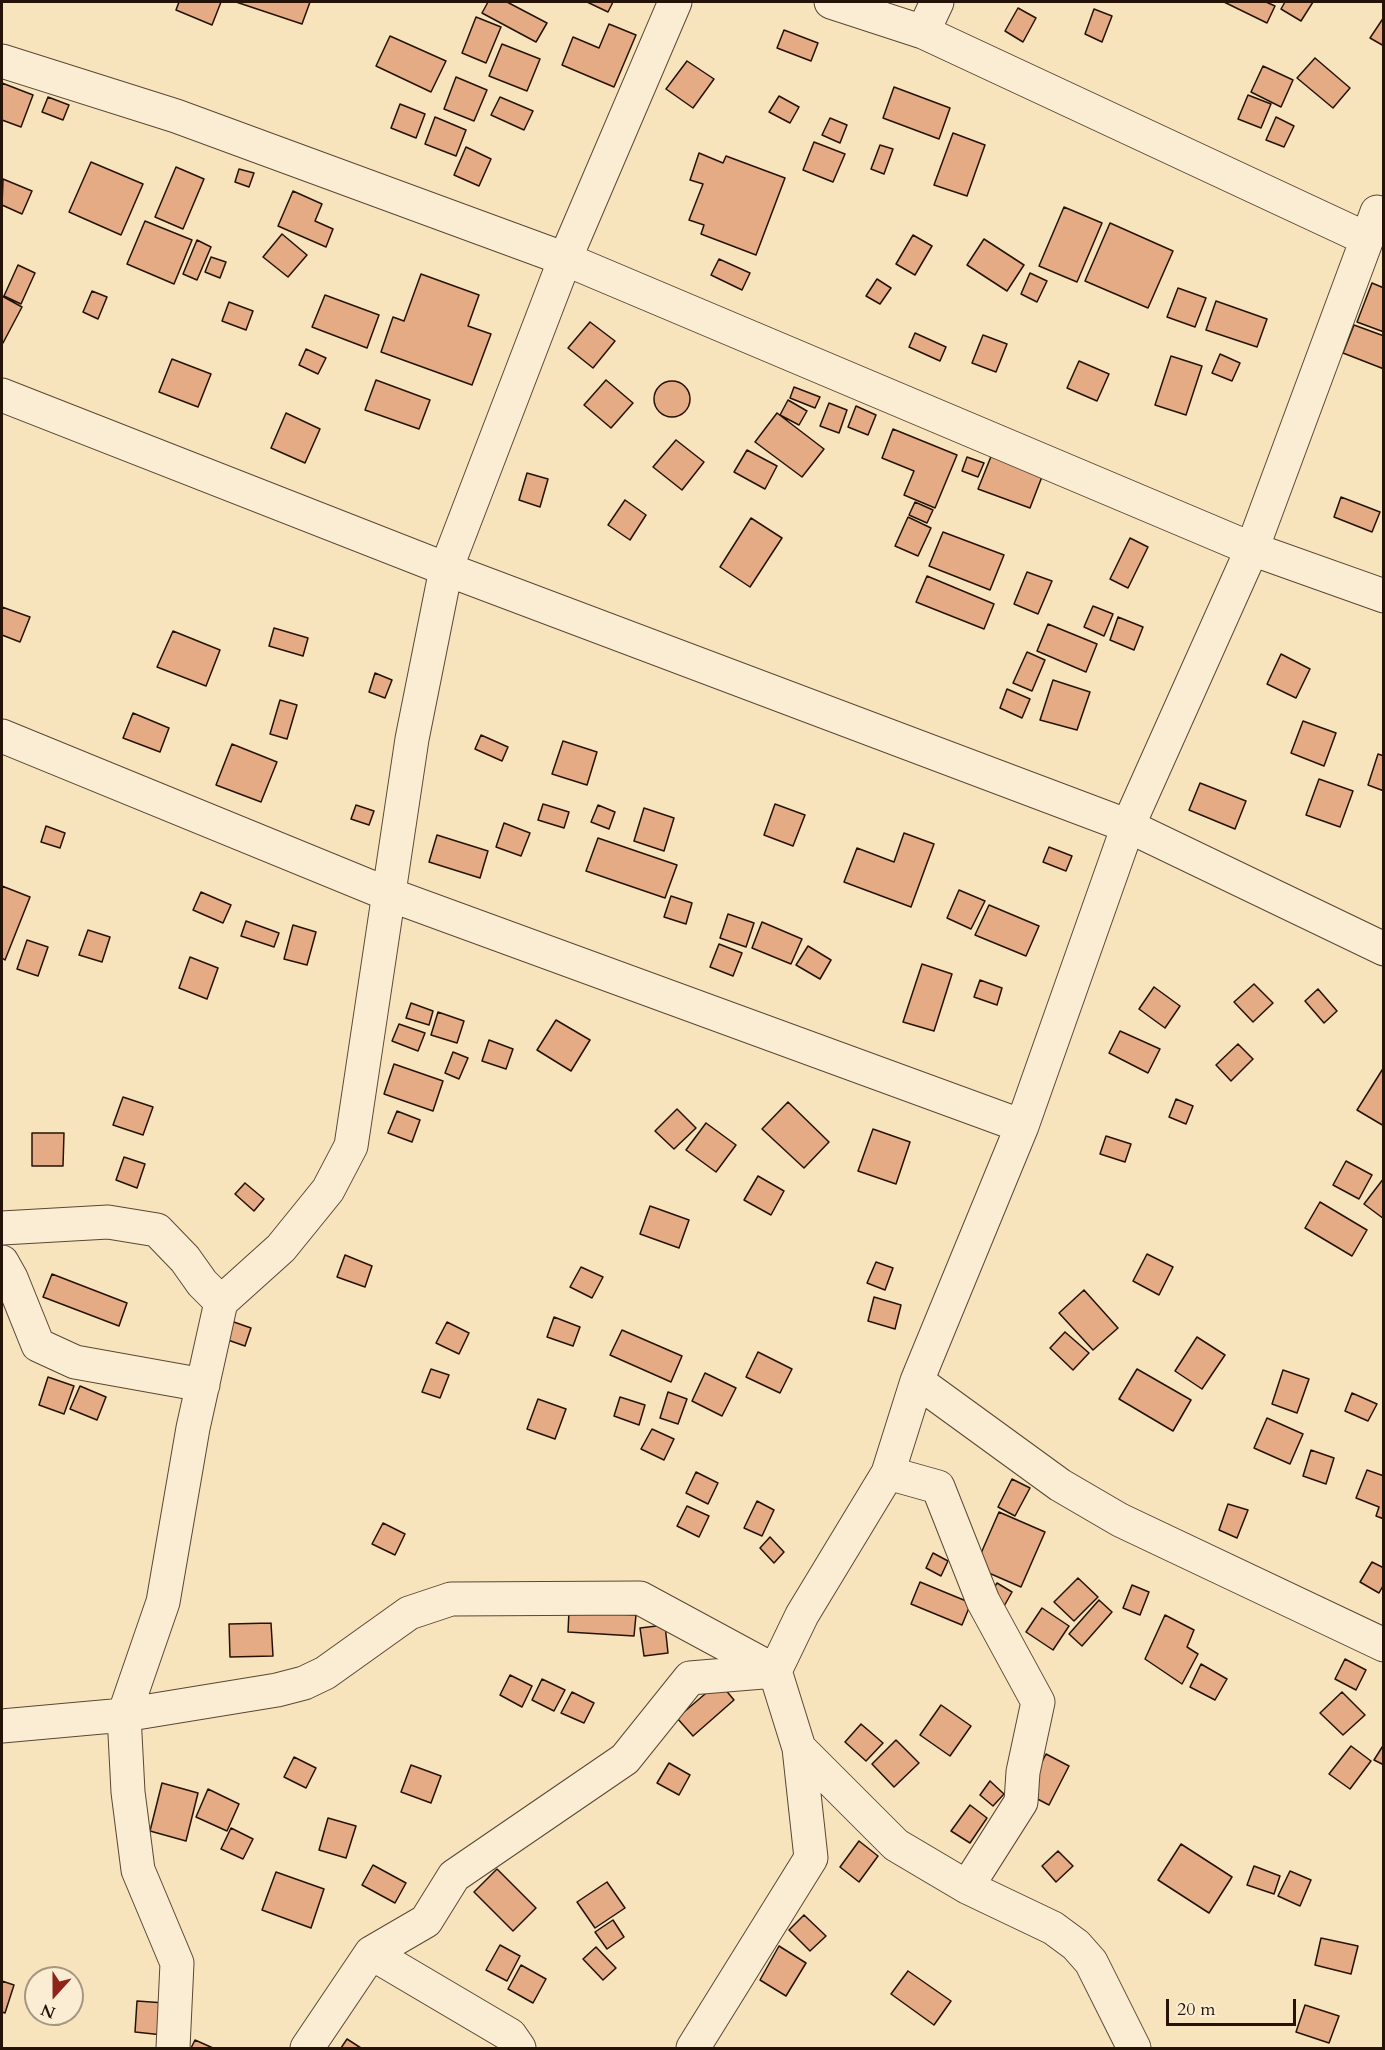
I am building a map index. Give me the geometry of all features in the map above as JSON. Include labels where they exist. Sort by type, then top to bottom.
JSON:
[{"type":"street","points":[[174,2049],[177,1963],[138,1870],[128,1792],[124,1715],[163,1602],[203,1385],[221,1302],[281,1248],[328,1190],[351,1146],[412,739],[446,569],[565,259],[675,2]]},
{"type":"street","points":[[693,2049],[811,1858],[799,1748],[775,1671],[802,1615],[888,1473],[918,1381],[1022,1126],[1128,826],[1252,549],[1378,216],[923,32],[831,2]]},
{"type":"street","points":[[923,32],[937,2]]},
{"type":"street","points":[[2,61],[176,116],[565,259],[1252,549],[1383,596]]},
{"type":"street","points":[[2,395],[446,569],[1128,826],[1383,949]]},
{"type":"street","points":[[2,736],[388,894],[1022,1126]]},
{"type":"street","points":[[2,1228],[108,1222],[157,1230],[221,1302]]},
{"type":"street","points":[[2,1262],[11,1278],[38,1345],[75,1362],[203,1385]]},
{"type":"street","points":[[918,1381],[1060,1485],[1120,1520],[1383,1645]]},
{"type":"street","points":[[888,1473],[938,1487],[983,1600],[1038,1702],[1023,1772],[1021,1802],[967,1887]]},
{"type":"street","points":[[2,1726],[124,1715],[278,1690],[304,1683],[324,1673],[409,1613],[451,1599],[640,1598],[775,1671]]},
{"type":"street","points":[[307,2049],[371,1953],[426,1921],[454,1875],[625,1759],[690,1678],[775,1671]]},
{"type":"street","points":[[799,1748],[896,1845],[967,1887],[1053,1928],[1076,1945],[1091,1962],[1134,2049]]},
{"type":"street","points":[[371,1953],[510,2035],[519,2049]]},
{"type":"building","points":[[179,2],[221,2],[212,25],[176,10]]},
{"type":"building","points":[[236,2],[310,2],[302,24]]},
{"type":"building","points":[[488,2],[507,2],[547,23],[536,42],[482,13]]},
{"type":"building","points":[[587,2],[613,2],[608,12]]},
{"type":"building","points":[[1224,2],[1266,2],[1275,6],[1267,23]]},
{"type":"building","points":[[1285,2],[1313,2],[1301,21],[1281,9]]},
{"type":"building","points":[[1018,8],[1036,18],[1023,42],[1005,31]]},
{"type":"building","points":[[1094,9],[1112,16],[1102,42],[1085,34]]},
{"type":"building","points":[[476,17],[501,27],[486,63],[462,53]]},
{"type":"building","points":[[1384,17],[1384,46],[1370,38]]},
{"type":"building","points":[[609,24],[636,35],[614,87],[562,65],[573,37],[599,48]]},
{"type":"building","points":[[784,30],[818,43],[811,61],[777,48]]},
{"type":"building","points":[[390,36],[446,61],[431,92],[376,66]]},
{"type":"building","points":[[502,44],[540,59],[527,91],[489,76]]},
{"type":"building","points":[[1315,58],[1350,88],[1333,108],[1297,78]]},
{"type":"building","points":[[687,61],[714,79],[693,108],[666,89]]},
{"type":"building","points":[[1263,66],[1293,80],[1281,107],[1251,92]]},
{"type":"building","points":[[456,77],[487,90],[474,121],[444,109]]},
{"type":"building","points":[[2,83],[33,95],[21,127],[2,120]]},
{"type":"building","points":[[894,87],[950,108],[939,139],[883,118]]},
{"type":"building","points":[[1248,95],[1271,104],[1261,128],[1238,119]]},
{"type":"building","points":[[779,96],[799,107],[790,123],[769,112]]},
{"type":"building","points":[[48,97],[69,105],[63,120],[42,112]]},
{"type":"building","points":[[500,97],[533,111],[524,130],[491,115]]},
{"type":"building","points":[[400,104],[425,114],[416,138],[391,128]]},
{"type":"building","points":[[435,117],[466,130],[456,156],[425,144]]},
{"type":"building","points":[[1276,117],[1294,126],[1284,147],[1266,140]]},
{"type":"building","points":[[830,118],[847,125],[840,143],[822,135]]},
{"type":"building","points":[[953,133],[985,145],[967,196],[934,185]]},
{"type":"building","points":[[814,142],[845,154],[833,182],[803,170]]},
{"type":"building","points":[[880,145],[893,149],[884,174],[871,169]]},
{"type":"building","points":[[466,147],[491,159],[479,186],[454,175]]},
{"type":"building","points":[[699,153],[723,163],[726,156],[785,178],[756,255],[701,234],[704,225],[689,220],[703,184],[690,180]]},
{"type":"building","points":[[91,162],[143,184],[121,235],[69,212]]},
{"type":"building","points":[[176,167],[204,179],[183,229],[155,217]]},
{"type":"building","points":[[239,169],[254,173],[249,187],[235,182]]},
{"type":"building","points":[[3,179],[32,191],[22,214],[2,205]]},
{"type":"building","points":[[293,191],[322,204],[315,221],[333,229],[326,247],[278,226]]},
{"type":"building","points":[[1064,207],[1102,223],[1077,282],[1039,266]]},
{"type":"building","points":[[145,221],[192,240],[174,284],[127,264]]},
{"type":"building","points":[[1110,223],[1173,251],[1148,308],[1085,281]]},
{"type":"building","points":[[282,234],[307,255],[288,277],[263,257]]},
{"type":"building","points":[[913,235],[932,246],[915,275],[896,264]]},
{"type":"building","points":[[984,239],[1024,265],[1007,291],[967,265]]},
{"type":"building","points":[[197,240],[211,247],[197,280],[183,274]]},
{"type":"building","points":[[211,257],[226,262],[220,278],[205,272]]},
{"type":"building","points":[[719,259],[750,273],[742,290],[711,275]]},
{"type":"building","points":[[18,265],[35,273],[21,304],[4,296]]},
{"type":"building","points":[[1030,273],[1047,281],[1037,302],[1021,294]]},
{"type":"building","points":[[421,274],[479,295],[468,326],[491,334],[472,385],[381,352],[393,317],[404,321]]},
{"type":"building","points":[[877,279],[891,288],[880,304],[866,296]]},
{"type":"building","points":[[1372,283],[1384,288],[1384,332],[1357,322]]},
{"type":"building","points":[[1178,288],[1206,298],[1195,327],[1167,317]]},
{"type":"building","points":[[92,291],[107,297],[98,319],[83,312]]},
{"type":"building","points":[[325,295],[379,315],[367,348],[312,327]]},
{"type":"building","points":[[2,296],[22,307],[3,343],[2,342]]},
{"type":"building","points":[[1216,301],[1267,319],[1257,347],[1206,330]]},
{"type":"building","points":[[229,302],[253,311],[246,330],[222,321]]},
{"type":"building","points":[[590,322],[615,341],[593,368],[568,348]]},
{"type":"building","points":[[1354,325],[1384,336],[1384,369],[1343,353]]},
{"type":"building","points":[[915,333],[946,347],[940,361],[909,347]]},
{"type":"building","points":[[983,335],[1007,344],[996,372],[972,363]]},
{"type":"building","points":[[306,349],[326,358],[318,374],[299,365]]},
{"type":"building","points":[[1220,354],[1240,363],[1232,381],[1212,373]]},
{"type":"building","points":[[1171,356],[1202,366],[1186,415],[1155,405]]},
{"type":"building","points":[[172,359],[211,374],[198,407],[159,392]]},
{"type":"building","points":[[1079,361],[1109,374],[1097,401],[1067,388]]},
{"type":"building","points":[[376,380],[430,400],[419,429],[365,410]]},
{"type":"building","points":[[606,380],[633,403],[611,428],[584,405]]},
{"type":"building","points":[[672,381],[685,386],[690,399],[685,412],[672,417],[659,412],[654,399],[659,386]]},
{"type":"building","points":[[794,387],[820,397],[815,408],[790,398]]},
{"type":"building","points":[[788,400],[807,411],[799,425],[780,415]]},
{"type":"building","points":[[829,403],[847,410],[839,433],[820,426]]},
{"type":"building","points":[[856,406],[876,415],[868,435],[848,427]]},
{"type":"building","points":[[286,413],[320,429],[305,463],[271,448]]},
{"type":"building","points":[[777,413],[824,449],[802,477],[755,442]]},
{"type":"building","points":[[893,429],[957,455],[935,508],[904,495],[914,471],[882,458]]},
{"type":"building","points":[[676,440],[704,462],[682,490],[653,467]]},
{"type":"building","points":[[747,450],[777,466],[765,489],[734,472]]},
{"type":"building","points":[[992,454],[1043,474],[1030,508],[978,489]]},
{"type":"building","points":[[967,457],[984,463],[978,477],[962,471]]},
{"type":"building","points":[[527,473],[548,479],[540,507],[519,500]]},
{"type":"building","points":[[1341,497],[1380,512],[1372,532],[1334,517]]},
{"type":"building","points":[[625,500],[646,515],[630,540],[608,525]]},
{"type":"building","points":[[915,502],[933,510],[927,523],[909,515]]},
{"type":"building","points":[[908,517],[931,528],[918,556],[895,546]]},
{"type":"building","points":[[751,518],[782,538],[750,587],[720,567]]},
{"type":"building","points":[[943,532],[1004,555],[990,590],[929,566]]},
{"type":"building","points":[[1130,538],[1148,547],[1128,588],[1110,579]]},
{"type":"building","points":[[1027,572],[1052,581],[1038,614],[1014,604]]},
{"type":"building","points":[[927,576],[994,604],[984,629],[916,602]]},
{"type":"building","points":[[1093,606],[1113,614],[1104,636],[1084,627]]},
{"type":"building","points":[[2,607],[30,617],[20,642],[2,635]]},
{"type":"building","points":[[1118,617],[1143,627],[1134,650],[1110,640]]},
{"type":"building","points":[[1048,624],[1097,644],[1086,672],[1037,651]]},
{"type":"building","points":[[274,628],[308,638],[303,656],[269,646]]},
{"type":"building","points":[[173,631],[220,650],[206,686],[157,667]]},
{"type":"building","points":[[1027,652],[1045,660],[1032,691],[1013,683]]},
{"type":"building","points":[[1281,654],[1310,669],[1296,698],[1267,684]]},
{"type":"building","points":[[375,673],[392,680],[385,698],[369,692]]},
{"type":"building","points":[[1053,680],[1090,692],[1077,730],[1040,720]]},
{"type":"building","points":[[1007,689],[1030,699],[1022,718],[1000,708]]},
{"type":"building","points":[[280,700],[297,705],[287,739],[270,734]]},
{"type":"building","points":[[133,713],[169,728],[160,752],[123,738]]},
{"type":"building","points":[[1303,721],[1336,733],[1324,766],[1291,753]]},
{"type":"building","points":[[481,735],[508,747],[502,761],[475,749]]},
{"type":"building","points":[[563,741],[597,752],[587,785],[552,774]]},
{"type":"building","points":[[232,744],[277,762],[261,802],[216,785]]},
{"type":"building","points":[[1378,754],[1384,756],[1384,791],[1368,785]]},
{"type":"building","points":[[1319,779],[1353,791],[1340,827],[1306,815]]},
{"type":"building","points":[[1200,783],[1246,801],[1235,829],[1189,810]]},
{"type":"building","points":[[543,804],[569,812],[564,828],[538,820]]},
{"type":"building","points":[[775,804],[805,815],[793,846],[764,835]]},
{"type":"building","points":[[356,805],[374,811],[369,825],[351,819]]},
{"type":"building","points":[[598,805],[615,812],[609,829],[591,822]]},
{"type":"building","points":[[644,808],[674,818],[664,851],[634,841]]},
{"type":"building","points":[[504,823],[530,833],[521,856],[496,847]]},
{"type":"building","points":[[46,826],[65,833],[60,848],[41,842]]},
{"type":"building","points":[[904,833],[934,844],[911,907],[844,882],[857,848],[894,862]]},
{"type":"building","points":[[437,835],[488,851],[480,878],[429,862]]},
{"type":"building","points":[[598,838],[677,865],[665,898],[586,871]]},
{"type":"building","points":[[1049,847],[1072,856],[1066,871],[1043,862]]},
{"type":"building","points":[[2,886],[30,897],[5,960],[2,958]]},
{"type":"building","points":[[959,890],[985,901],[971,929],[947,918]]},
{"type":"building","points":[[201,892],[231,905],[223,923],[193,910]]},
{"type":"building","points":[[671,896],[692,903],[686,924],[664,917]]},
{"type":"building","points":[[989,905],[1039,926],[1026,956],[975,935]]},
{"type":"building","points":[[728,914],[754,923],[746,947],[720,938]]},
{"type":"building","points":[[246,921],[279,933],[274,947],[241,936]]},
{"type":"building","points":[[762,922],[802,939],[791,964],[752,948]]},
{"type":"building","points":[[293,925],[316,932],[307,965],[284,959]]},
{"type":"building","points":[[88,930],[110,937],[102,962],[79,955]]},
{"type":"building","points":[[27,940],[48,947],[38,976],[17,969]]},
{"type":"building","points":[[719,944],[742,953],[733,976],[710,967]]},
{"type":"building","points":[[808,946],[831,960],[820,979],[796,965]]},
{"type":"building","points":[[190,957],[218,968],[207,999],[179,988]]},
{"type":"building","points":[[922,964],[952,974],[934,1031],[903,1022]]},
{"type":"building","points":[[980,980],[1002,988],[997,1005],[974,997]]},
{"type":"building","points":[[1254,984],[1273,1003],[1253,1022],[1234,1002]]},
{"type":"building","points":[[1154,987],[1180,1006],[1165,1028],[1139,1009]]},
{"type":"building","points":[[1318,989],[1337,1011],[1324,1023],[1305,1001]]},
{"type":"building","points":[[411,1003],[433,1011],[429,1025],[406,1018]]},
{"type":"building","points":[[438,1012],[464,1021],[457,1043],[431,1035]]},
{"type":"building","points":[[556,1020],[590,1040],[571,1071],[537,1050]]},
{"type":"building","points":[[399,1024],[425,1033],[418,1051],[392,1041]]},
{"type":"building","points":[[1120,1031],[1160,1049],[1148,1073],[1109,1053]]},
{"type":"building","points":[[489,1040],[513,1049],[506,1069],[482,1061]]},
{"type":"building","points":[[1238,1044],[1253,1059],[1231,1081],[1216,1065]]},
{"type":"building","points":[[453,1052],[468,1058],[459,1079],[445,1073]]},
{"type":"building","points":[[394,1064],[443,1081],[433,1111],[384,1094]]},
{"type":"building","points":[[1384,1067],[1384,1126],[1357,1110]]},
{"type":"building","points":[[123,1097],[153,1107],[143,1135],[113,1125]]},
{"type":"building","points":[[1176,1099],[1193,1106],[1186,1124],[1169,1117]]},
{"type":"building","points":[[788,1102],[829,1142],[804,1168],[762,1129]]},
{"type":"building","points":[[677,1109],[696,1128],[674,1149],[655,1131]]},
{"type":"building","points":[[397,1111],[420,1120],[412,1142],[388,1133]]},
{"type":"building","points":[[706,1123],[736,1145],[716,1172],[686,1150]]},
{"type":"building","points":[[873,1129],[910,1142],[896,1184],[858,1171]]},
{"type":"building","points":[[32,1133],[64,1133],[63,1166],[32,1166]]},
{"type":"building","points":[[1106,1136],[1131,1144],[1125,1162],[1100,1154]]},
{"type":"building","points":[[124,1157],[145,1164],[137,1188],[116,1180]]},
{"type":"building","points":[[1346,1161],[1372,1175],[1359,1199],[1333,1185]]},
{"type":"building","points":[[758,1176],[784,1191],[771,1215],[744,1200]]},
{"type":"building","points":[[1384,1178],[1384,1219],[1364,1204]]},
{"type":"building","points":[[245,1183],[264,1199],[254,1211],[235,1194]]},
{"type":"building","points":[[1320,1202],[1367,1230],[1352,1256],[1305,1228]]},
{"type":"building","points":[[650,1206],[689,1220],[679,1248],[640,1234]]},
{"type":"building","points":[[1147,1254],[1173,1267],[1159,1295],[1133,1281]]},
{"type":"building","points":[[345,1255],[372,1266],[365,1287],[337,1277]]},
{"type":"building","points":[[876,1262],[893,1268],[885,1290],[867,1283]]},
{"type":"building","points":[[581,1267],[603,1277],[592,1298],[570,1287]]},
{"type":"building","points":[[52,1274],[127,1303],[119,1326],[43,1297]]},
{"type":"building","points":[[1084,1290],[1118,1328],[1093,1350],[1059,1313]]},
{"type":"building","points":[[874,1297],[901,1305],[895,1329],[868,1321]]},
{"type":"building","points":[[554,1317],[580,1327],[573,1346],[547,1337]]},
{"type":"building","points":[[231,1321],[251,1328],[245,1346],[225,1339]]},
{"type":"building","points":[[447,1322],[469,1333],[459,1354],[436,1343]]},
{"type":"building","points":[[622,1330],[682,1356],[671,1382],[610,1355]]},
{"type":"building","points":[[1065,1332],[1089,1353],[1073,1370],[1050,1348]]},
{"type":"building","points":[[1197,1337],[1225,1355],[1202,1389],[1175,1371]]},
{"type":"building","points":[[758,1352],[792,1369],[780,1393],[746,1377]]},
{"type":"building","points":[[431,1369],[449,1375],[440,1398],[422,1392]]},
{"type":"building","points":[[1137,1369],[1191,1400],[1173,1431],[1119,1399]]},
{"type":"building","points":[[1283,1370],[1309,1379],[1297,1413],[1272,1404]]},
{"type":"building","points":[[705,1373],[736,1388],[722,1416],[692,1401]]},
{"type":"building","points":[[48,1377],[74,1386],[64,1414],[39,1405]]},
{"type":"building","points":[[80,1386],[106,1397],[97,1420],[70,1409]]},
{"type":"building","points":[[668,1392],[687,1399],[678,1424],[660,1418]]},
{"type":"building","points":[[1352,1393],[1377,1404],[1368,1421],[1345,1411]]},
{"type":"building","points":[[620,1397],[645,1405],[639,1425],[614,1416]]},
{"type":"building","points":[[538,1399],[566,1409],[555,1439],[527,1429]]},
{"type":"building","points":[[1267,1418],[1303,1434],[1290,1464],[1254,1448]]},
{"type":"building","points":[[652,1429],[674,1439],[664,1460],[641,1449]]},
{"type":"building","points":[[1311,1450],[1334,1458],[1326,1484],[1303,1476]]},
{"type":"building","points":[[1367,1470],[1384,1476],[1384,1519],[1376,1516],[1379,1507],[1356,1498]]},
{"type":"building","points":[[696,1472],[718,1483],[708,1504],[686,1493]]},
{"type":"building","points":[[1012,1479],[1030,1488],[1015,1516],[998,1507]]},
{"type":"building","points":[[757,1501],[774,1510],[762,1536],[744,1528]]},
{"type":"building","points":[[1228,1504],[1248,1510],[1237,1538],[1219,1530]]},
{"type":"building","points":[[687,1506],[709,1516],[699,1537],[677,1526]]},
{"type":"building","points":[[999,1512],[1045,1532],[1021,1587],[975,1567]]},
{"type":"building","points":[[383,1523],[405,1534],[395,1555],[372,1544]]},
{"type":"building","points":[[770,1537],[784,1552],[774,1563],[760,1548]]},
{"type":"building","points":[[933,1553],[948,1561],[941,1576],[926,1568]]},
{"type":"building","points":[[1372,1562],[1384,1568],[1384,1584],[1379,1593],[1360,1582]]},
{"type":"building","points":[[1078,1578],[1098,1597],[1074,1621],[1054,1602]]},
{"type":"building","points":[[920,1582],[971,1603],[962,1625],[911,1604]]},
{"type":"building","points":[[997,1583],[1012,1592],[1003,1608],[987,1599]]},
{"type":"building","points":[[1132,1585],[1149,1592],[1140,1615],[1123,1608]]},
{"type":"building","points":[[1099,1600],[1112,1612],[1082,1646],[1069,1634]]},
{"type":"building","points":[[1042,1608],[1069,1626],[1053,1650],[1026,1632]]},
{"type":"building","points":[[569,1611],[636,1615],[634,1636],[568,1632]]},
{"type":"building","points":[[1165,1615],[1194,1630],[1187,1647],[1198,1654],[1182,1684],[1145,1659]]},
{"type":"building","points":[[271,1623],[273,1656],[230,1657],[229,1624]]},
{"type":"building","points":[[665,1625],[668,1653],[644,1656],[640,1628]]},
{"type":"building","points":[[1345,1659],[1366,1670],[1356,1690],[1335,1679]]},
{"type":"building","points":[[1201,1664],[1227,1679],[1215,1700],[1190,1687]]},
{"type":"building","points":[[510,1675],[532,1686],[522,1707],[500,1695]]},
{"type":"building","points":[[542,1679],[565,1690],[554,1711],[532,1700]]},
{"type":"building","points":[[719,1682],[734,1700],[693,1736],[677,1718]]},
{"type":"building","points":[[572,1692],[594,1703],[584,1723],[561,1713]]},
{"type":"building","points":[[1342,1692],[1365,1715],[1343,1735],[1320,1713]]},
{"type":"building","points":[[941,1705],[971,1726],[950,1756],[920,1735]]},
{"type":"building","points":[[861,1724],[883,1743],[866,1761],[845,1742]]},
{"type":"building","points":[[896,1740],[919,1763],[894,1787],[872,1764]]},
{"type":"building","points":[[1384,1744],[1384,1765],[1374,1760]]},
{"type":"building","points":[[1351,1746],[1371,1761],[1350,1789],[1329,1774]]},
{"type":"building","points":[[1046,1754],[1069,1766],[1049,1805],[1026,1793]]},
{"type":"building","points":[[294,1757],[316,1768],[306,1788],[284,1777]]},
{"type":"building","points":[[669,1763],[690,1775],[679,1795],[657,1783]]},
{"type":"building","points":[[411,1765],[441,1776],[431,1803],[401,1792]]},
{"type":"building","points":[[990,1781],[1004,1794],[993,1806],[980,1795]]},
{"type":"building","points":[[162,1783],[198,1793],[186,1841],[150,1831]]},
{"type":"building","points":[[208,1789],[239,1804],[227,1831],[196,1817]]},
{"type":"building","points":[[970,1805],[987,1818],[970,1843],[951,1831]]},
{"type":"building","points":[[328,1818],[356,1826],[346,1858],[319,1850]]},
{"type":"building","points":[[231,1828],[253,1839],[243,1859],[221,1849]]},
{"type":"building","points":[[859,1841],[878,1856],[859,1882],[840,1867]]},
{"type":"building","points":[[1181,1844],[1232,1877],[1209,1913],[1158,1880]]},
{"type":"building","points":[[1058,1851],[1073,1866],[1056,1882],[1042,1866]]},
{"type":"building","points":[[373,1865],[406,1883],[395,1903],[362,1885]]},
{"type":"building","points":[[1254,1866],[1280,1876],[1274,1894],[1247,1885]]},
{"type":"building","points":[[497,1869],[536,1908],[513,1931],[474,1892]]},
{"type":"building","points":[[1290,1871],[1311,1880],[1300,1906],[1278,1896]]},
{"type":"building","points":[[276,1872],[324,1889],[311,1928],[262,1910]]},
{"type":"building","points":[[607,1882],[625,1908],[595,1928],[577,1902]]},
{"type":"building","points":[[804,1915],[826,1936],[810,1951],[789,1930]]},
{"type":"building","points":[[613,1920],[624,1937],[607,1949],[595,1932]]},
{"type":"building","points":[[1321,1938],[1358,1946],[1351,1974],[1315,1965]]},
{"type":"building","points":[[500,1945],[520,1956],[507,1981],[486,1970]]},
{"type":"building","points":[[779,1946],[806,1963],[786,1996],[760,1980]]},
{"type":"building","points":[[596,1947],[616,1968],[603,1980],[583,1959]]},
{"type":"building","points":[[521,1965],[546,1979],[533,2003],[508,1989]]},
{"type":"building","points":[[908,1971],[951,2001],[934,2025],[891,1994]]},
{"type":"building","points":[[2,1981],[14,1985],[5,2013],[2,2012]]},
{"type":"building","points":[[137,2001],[165,2003],[163,2035],[135,2032]]},
{"type":"building","points":[[1305,2005],[1339,2016],[1329,2043],[1296,2032]]},
{"type":"building","points":[[347,2039],[361,2048],[341,2048]]},
{"type":"building","points":[[195,2040],[213,2048],[191,2048]]}]
